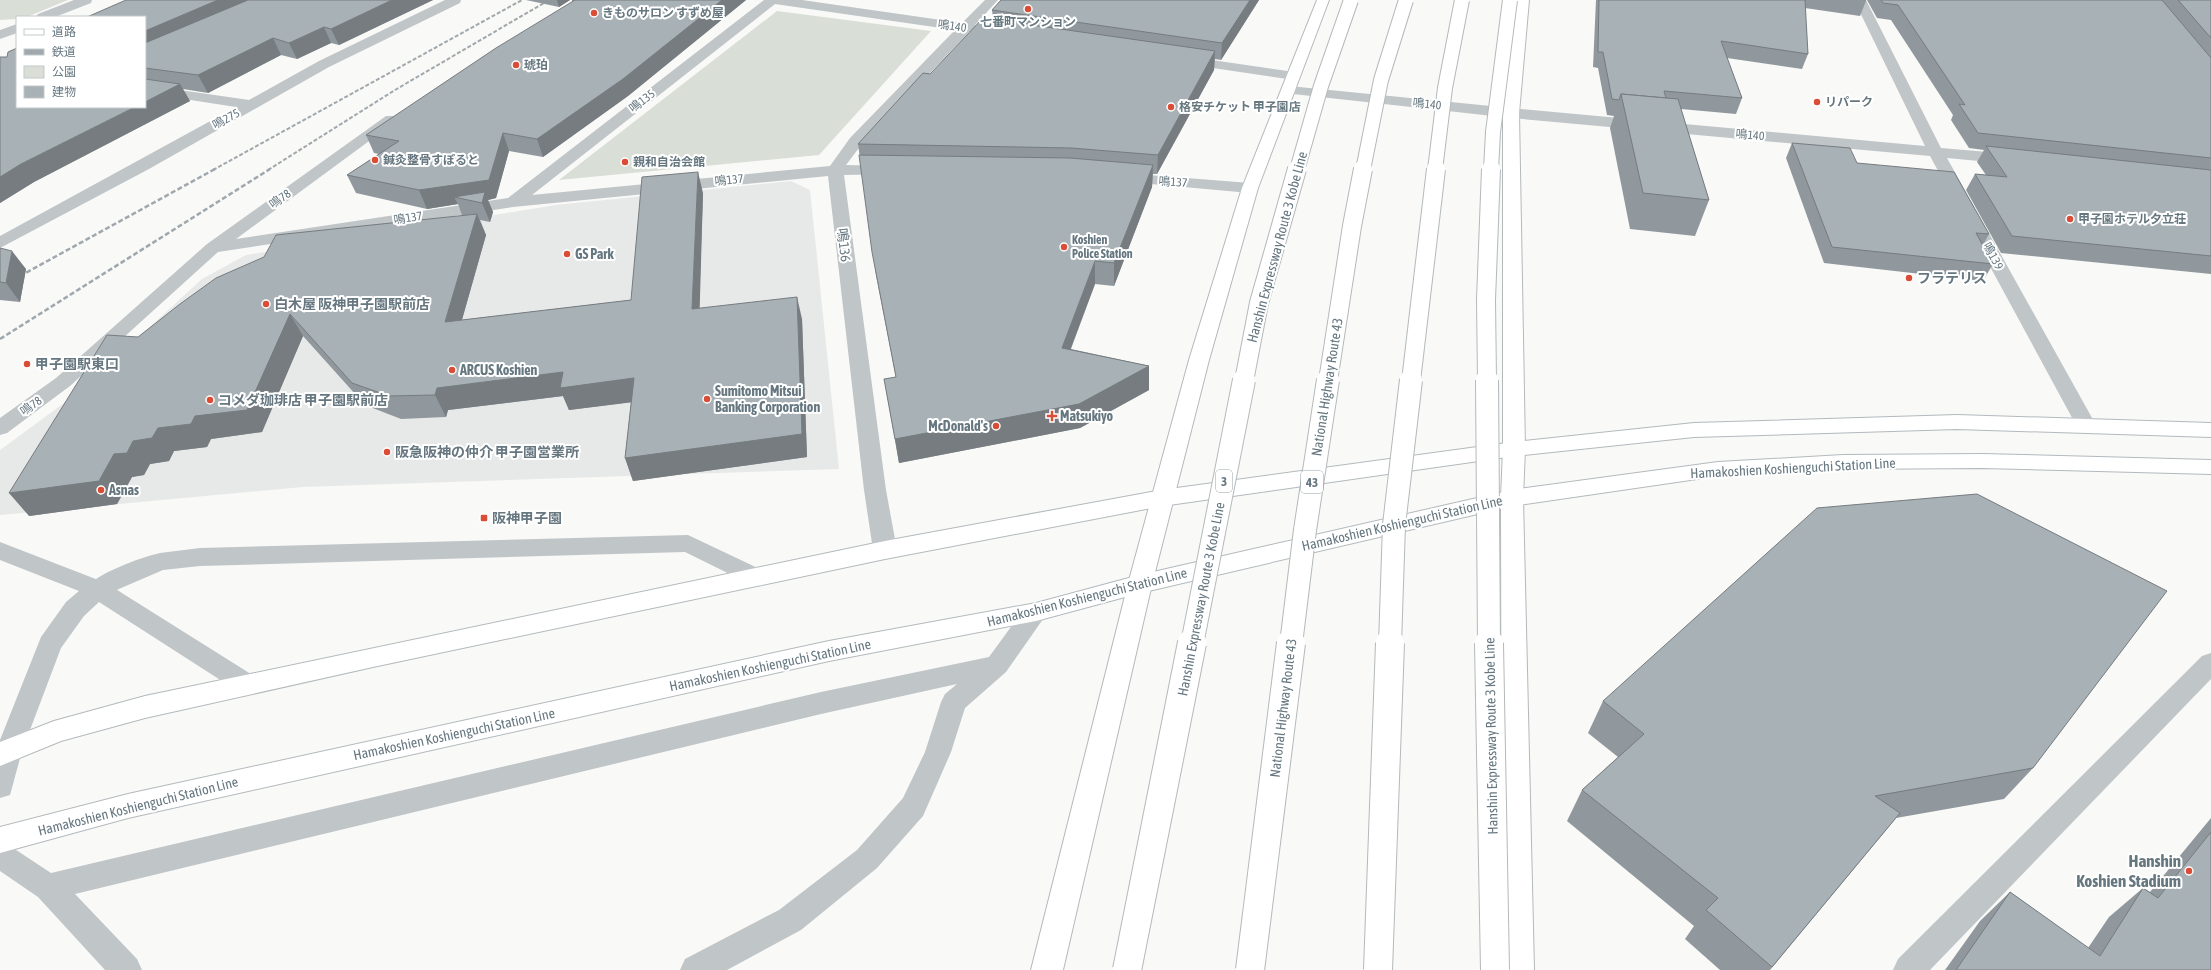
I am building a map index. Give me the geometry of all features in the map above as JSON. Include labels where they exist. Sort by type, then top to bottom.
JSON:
[{"type":"main road","points":[[1047,970],[1140,584],[1199,360],[1250,188],[1323,0]]},
{"type":"main road","name":"Hanshin Expressway Route 3 Kobe Line","points":[[1127,970],[1259,303],[1321,86],[1350,0]]},
{"type":"main road","name":"National Highway Route 43","points":[[1250,970],[1305,530],[1351,234],[1381,80],[1406,0]]},
{"type":"main road","points":[[1378,970],[1394,525],[1445,88],[1462,0]]},
{"type":"main road","name":"Hanshin Expressway Route 3 Kobe Line","points":[[1495,970],[1488,560],[1486,300],[1493,132],[1510,0]]},
{"type":"main road","points":[[1518,970],[1512,498],[1514,449],[1511,113],[1523,0]]},
{"type":"main road","points":[[5,752],[54,732],[89,722],[373,657],[758,578],[885,550],[1162,498],[1514,449],[1694,430],[1957,422],[2211,430]]},
{"type":"main road","name":"Hamakoshien Koshienguchi Station Line","points":[[0,840],[128,806],[813,654],[1036,612],[1140,584],[1512,498],[1718,469],[1843,462],[1982,461],[2211,467]]},
{"type":"street","points":[[46,16],[86,0]]},
{"type":"street","name":"鳴275","points":[[0,243],[48,218],[324,64],[455,0]]},
{"type":"street","name":"鳴135","points":[[513,202],[772,0]]},
{"type":"street","name":"鳴140","points":[[775,0],[989,31]]},
{"type":"street","points":[[835,170],[856,141],[992,0]]},
{"type":"street","name":"鳴139","points":[[1860,0],[1935,151],[2086,425]]},
{"type":"street","name":"鳴140","points":[[1169,58],[1291,83],[1511,113],[1935,151],[2030,161]]},
{"type":"street","points":[[146,89],[251,105]]},
{"type":"street","name":"鳴78","points":[[0,428],[63,382],[212,248],[406,109]]},
{"type":"street","name":"鳴137","points":[[212,248],[513,202],[835,170],[906,171]]},
{"type":"street","name":"鳴136","points":[[835,170],[875,490],[885,550]]},
{"type":"street","name":"鳴137","points":[[1110,177],[1250,188]]},
{"type":"street","points":[[0,786],[5,752],[50,644],[75,609],[98,589],[118,578],[160,562],[200,557],[688,543],[758,578]]},
{"type":"street","points":[[0,551],[98,589],[248,685]]},
{"type":"street","points":[[696,970],[790,920],[867,860],[914,807],[938,752],[954,702],[997,665],[1036,612]]},
{"type":"street","points":[[1909,970],[2211,663]]},
{"type":"street","points":[[48,887],[821,703],[997,665]]},
{"type":"street","points":[[0,855],[48,887],[126,970]]},
{"type":"shaded area","points":[[791,181],[810,190],[839,469],[303,487],[0,515],[0,450],[79,392],[202,279],[246,255],[556,205]]},
{"type":"green space","points":[[0,0],[68,0],[29,16],[16,16],[16,19],[0,20]]},
{"type":"green space","points":[[777,11],[931,31],[819,155],[559,180]]},
{"type":"building","points":[[126,0],[218,0],[146,31],[146,16],[89,16]]},
{"type":"building","points":[[248,0],[392,0],[331,29],[324,27],[289,43],[273,38],[198,75],[146,68],[146,43]]},
{"type":"building","points":[[575,0],[722,0],[623,79],[537,139],[503,133],[489,180],[419,190],[347,175],[399,141],[366,135],[496,48]]},
{"type":"building","points":[[1001,0],[1250,0],[1222,43],[992,10]]},
{"type":"building","points":[[1599,0],[1805,0],[1808,54],[1721,41],[1742,98],[1664,91],[1666,98],[1621,94],[1619,100],[1612,99],[1603,52],[1598,52]]},
{"type":"building","points":[[1881,0],[2162,0],[2211,58],[2211,158],[1978,133],[1959,104],[1965,105],[1898,5],[1883,3]]},
{"type":"building","points":[[2178,0],[2211,0],[2211,38]]},
{"type":"building","points":[[983,18],[1215,51],[1158,155],[1071,148],[858,144],[923,73],[930,74]]},
{"type":"building","points":[[16,48],[16,108],[133,108],[21,164],[0,177],[0,57],[7,57],[8,52]]},
{"type":"building","points":[[146,79],[180,84],[146,101]]},
{"type":"building","points":[[1621,94],[1678,99],[1709,200],[1643,193]]},
{"type":"building","points":[[1792,143],[1850,148],[1857,163],[1954,172],[1989,234],[1976,233],[1993,264],[1832,247]]},
{"type":"building","points":[[1986,146],[2211,170],[2211,256],[2012,236],[1975,174],[2007,177]]},
{"type":"building","points":[[859,155],[1070,158],[1153,165],[1114,263],[1095,261],[1062,348],[1149,366],[1079,404],[895,439],[884,379],[896,377],[872,252]]},
{"type":"building","points":[[698,172],[692,309],[797,297],[802,434],[625,458],[634,378],[560,388],[563,372],[437,388],[435,395],[389,396],[352,383],[290,314],[247,410],[195,416],[191,424],[158,428],[152,438],[133,441],[127,453],[114,454],[99,481],[9,493],[107,335],[138,337],[216,278],[264,257],[276,235],[477,214],[445,322],[631,300],[642,177]]},
{"type":"building","points":[[485,192],[482,203],[454,197]]},
{"type":"building","points":[[0,248],[12,251],[6,283],[0,282]]},
{"type":"building","points":[[1977,494],[2167,591],[2033,768],[1875,796],[1900,813],[1772,967],[1706,910],[1718,898],[1582,790],[1644,734],[1603,701],[1817,508]]},
{"type":"building","points":[[2211,832],[2211,970],[1956,970],[2010,892],[2100,956],[2143,888],[2158,898]]},
{"type":"railway","points":[[213,170],[522,0]]},
{"type":"railway","points":[[268,170],[395,90],[549,0]]},
{"type":"railway","points":[[0,287],[215,169]]},
{"type":"railway","points":[[0,339],[270,169]]},
{"type":"place","name":"七番町マンション","points":[[1028,9]]},
{"type":"place","name":"きものサロン すずめ屋","points":[[594,13]]},
{"type":"place","name":"琥珀","points":[[516,65]]},
{"type":"place","name":"リパーク","points":[[1817,102]]},
{"type":"place","name":"格安チケット 甲子園店","points":[[1171,107]]},
{"type":"place","name":"鍼灸整骨すぽると","points":[[375,160]]},
{"type":"place","name":"親和自治会館","points":[[625,162]]},
{"type":"place","name":"甲子園ホテル夕立荘","points":[[2070,219]]},
{"type":"place","name":"Koshien Police Station","points":[[1064,247]]},
{"type":"place","name":"GS Park","points":[[567,254]]},
{"type":"place","name":"フラテリス","points":[[1909,278]]},
{"type":"place","name":"白木屋 阪神甲子園駅前店","points":[[266,304]]},
{"type":"place","name":"甲子園駅東口","points":[[27,364]]},
{"type":"place","name":"ARCUS Koshien","points":[[452,370]]},
{"type":"place","name":"Sumitomo Mitsui Banking Corporation","points":[[707,399]]},
{"type":"place","name":"コメダ珈琲店 甲子園駅前店","points":[[210,400]]},
{"type":"place","name":"Matsukiyo","points":[[1052,416]]},
{"type":"place","name":"McDonald's","points":[[996,426]]},
{"type":"place","name":"阪急阪神の仲介 甲子園営業所","points":[[387,452]]},
{"type":"place","name":"Asnas","points":[[101,490]]},
{"type":"place","name":"阪神甲子園","points":[[484,518]]},
{"type":"place","name":"Hanshin Koshien Stadium","points":[[2189,871]]}]
